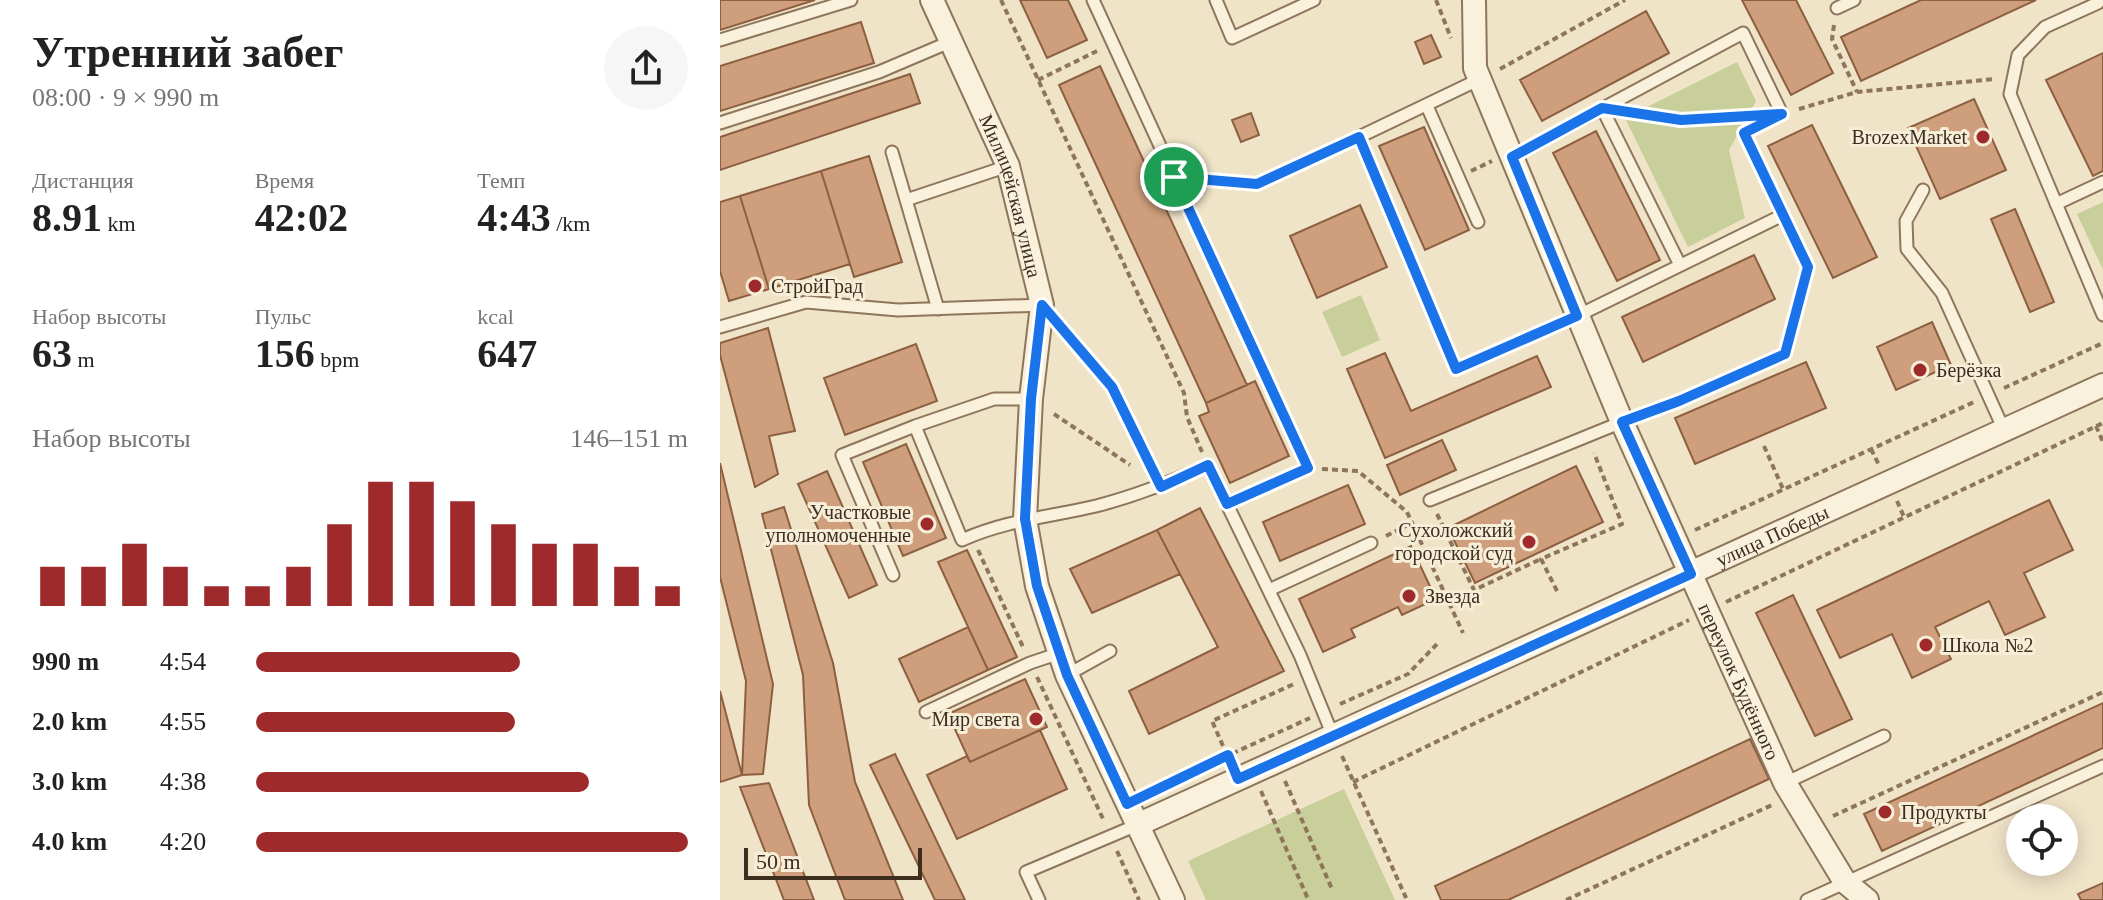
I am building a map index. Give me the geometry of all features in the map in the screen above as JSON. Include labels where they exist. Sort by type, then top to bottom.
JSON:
[{"type":"street","name":"Милицейская улица","points":[[932,0],[1008,166],[1042,305],[1031,399],[1025,519],[1037,586],[1067,675],[1173,900]]},
{"type":"street","name":"переулок Будённого","points":[[1474,0],[1475,68],[1506,157],[1622,422],[1789,789],[1845,882],[1867,900]]},
{"type":"street","name":"улица Победы","points":[[1137,825],[2103,385]]},
{"type":"lane","points":[[720,40],[851,0]]},
{"type":"lane","points":[[1093,0],[1308,468],[1227,504]]},
{"type":"lane","points":[[1216,0],[1232,38],[1314,0]]},
{"type":"lane","points":[[1837,8],[1854,0]]},
{"type":"lane","points":[[2096,0],[2098,3],[2045,27],[2018,55],[2010,94],[2103,315]]},
{"type":"lane","points":[[1506,157],[1743,33],[1782,114],[1744,133],[1808,267],[1785,354],[1679,401]]},
{"type":"lane","points":[[720,123],[879,72],[952,41]]},
{"type":"lane","points":[[1480,79],[1359,137],[1456,369],[1577,316],[1783,215]]},
{"type":"lane","points":[[1427,106],[1478,222]]},
{"type":"lane","points":[[1602,108],[1680,265]]},
{"type":"lane","points":[[892,152],[938,309]]},
{"type":"lane","points":[[906,200],[1008,166]]},
{"type":"lane","points":[[2056,204],[2103,182]]},
{"type":"lane","points":[[1923,190],[1906,221],[1907,249],[1942,293],[2004,430]]},
{"type":"lane","points":[[720,327],[806,302],[898,310],[1042,305],[1112,387],[1161,487]]},
{"type":"lane","points":[[893,575],[842,455],[994,399],[1031,399]]},
{"type":"lane","points":[[1430,500],[1622,422]]},
{"type":"lane","points":[[915,426],[962,540],[1025,519],[1095,506],[1161,487],[1208,465],[1269,590],[1333,736]]},
{"type":"lane","points":[[1269,590],[1371,543]]},
{"type":"lane","points":[[1067,675],[1110,651]]},
{"type":"lane","points":[[926,712],[1030,663],[1060,653]]},
{"type":"lane","points":[[1789,789],[1884,736]]},
{"type":"lane","points":[[1807,900],[2103,766]]},
{"type":"lane","points":[[1039,900],[1026,872],[1137,825]]},
{"type":"path","points":[[1001,0],[1184,393],[1187,417],[1208,465]]},
{"type":"path","points":[[1480,79],[1625,0]]},
{"type":"path","points":[[1837,8],[1832,39],[1857,92]]},
{"type":"path","points":[[1038,80],[1113,43]]},
{"type":"path","points":[[1782,114],[1857,92],[2013,78]]},
{"type":"path","points":[[1602,108],[1681,120],[1739,117]]},
{"type":"path","points":[[1174,177],[1257,184],[1359,137]]},
{"type":"path","points":[[1458,177],[1506,157]]},
{"type":"path","points":[[1675,539],[2103,343]]},
{"type":"path","points":[[1031,399],[1161,487]]},
{"type":"path","points":[[1622,422],[1679,401]]},
{"type":"path","points":[[2096,426],[2103,442]]},
{"type":"path","points":[[1430,500],[1474,590],[1622,524],[1587,436]]},
{"type":"path","points":[[1764,446],[1783,489]]},
{"type":"path","points":[[1308,468],[1358,471],[1407,512],[1463,633]]},
{"type":"path","points":[[1371,543],[1412,523]]},
{"type":"path","points":[[972,535],[1139,900]]},
{"type":"path","points":[[1541,559],[1557,591]]},
{"type":"path","points":[[1199,769],[1408,674],[1437,644]]},
{"type":"path","points":[[1308,899],[1246,776],[1228,755],[1212,721],[1309,677]]},
{"type":"path","points":[[1810,826],[2103,692]]},
{"type":"path","points":[[1333,736],[1407,900]]},
{"type":"path","points":[[1277,761],[1332,889]]},
{"type":"path","points":[[1566,900],[1789,789]]},
{"type":"green space","points":[[1737,62],[1756,101],[1729,150],[1745,218],[1688,247],[1625,118]]},
{"type":"green space","points":[[2103,202],[2103,270],[2077,214]]},
{"type":"green space","points":[[1361,295],[1380,340],[1342,357],[1322,312]]},
{"type":"green space","points":[[1344,789],[1395,900],[1206,900],[1188,861]]},
{"type":"building","points":[[720,0],[815,0],[720,30]]},
{"type":"building","points":[[1020,0],[1068,0],[1087,40],[1047,58]]},
{"type":"building","points":[[1742,0],[1796,0],[1833,73],[1791,95]]},
{"type":"building","points":[[1921,0],[2036,0],[1861,81],[1841,37]]},
{"type":"building","points":[[1646,11],[1669,53],[1542,121],[1520,80]]},
{"type":"building","points":[[861,22],[874,63],[720,111],[720,66]]},
{"type":"building","points":[[1431,35],[1441,57],[1424,64],[1415,42]]},
{"type":"building","points":[[2103,53],[2103,171],[2093,176],[2046,80]]},
{"type":"building","points":[[1100,66],[1247,385],[1206,403],[1059,85]]},
{"type":"building","points":[[910,74],[920,103],[720,170],[720,137]]},
{"type":"building","points":[[1974,99],[2006,170],[1940,199],[1908,128]]},
{"type":"building","points":[[1251,113],[1259,135],[1241,142],[1232,120]]},
{"type":"building","points":[[1812,125],[1877,257],[1833,278],[1768,146]]},
{"type":"building","points":[[1424,127],[1469,230],[1425,250],[1379,146]]},
{"type":"building","points":[[1596,131],[1660,260],[1617,281],[1553,153]]},
{"type":"building","points":[[869,156],[902,262],[854,277],[821,171]]},
{"type":"building","points":[[821,171],[850,264],[769,289],[740,196]]},
{"type":"building","points":[[740,196],[769,289],[729,301],[720,271],[720,202]]},
{"type":"building","points":[[1360,205],[1387,267],[1317,298],[1290,236]]},
{"type":"building","points":[[2015,209],[2054,302],[2030,312],[1991,219]]},
{"type":"building","points":[[1754,255],[1775,299],[1643,362],[1622,317]]},
{"type":"building","points":[[1932,322],[1951,365],[1896,390],[1877,347]]},
{"type":"building","points":[[768,328],[795,431],[769,436],[778,474],[755,487],[720,355],[720,343]]},
{"type":"building","points":[[916,344],[937,401],[845,435],[824,378]]},
{"type":"building","points":[[1385,353],[1411,411],[1537,356],[1551,387],[1385,458],[1347,369]]},
{"type":"building","points":[[1806,362],[1826,408],[1695,464],[1675,418]]},
{"type":"building","points":[[1255,381],[1289,456],[1230,483],[1199,416],[1209,412],[1206,403]]},
{"type":"building","points":[[1442,440],[1456,470],[1400,495],[1387,465]]},
{"type":"building","points":[[906,444],[946,538],[903,556],[863,462]]},
{"type":"building","points":[[720,463],[773,684],[763,774],[742,775],[746,681],[720,577]]},
{"type":"building","points":[[1576,466],[1603,522],[1475,583],[1448,528]]},
{"type":"building","points":[[827,471],[877,585],[849,598],[798,484]]},
{"type":"building","points":[[1348,485],[1365,524],[1280,561],[1263,522]]},
{"type":"building","points":[[2049,500],[2073,550],[2024,573],[2045,617],[2005,635],[1989,601],[1935,627],[1951,659],[1912,678],[1892,634],[1840,658],[1817,610]]},
{"type":"building","points":[[784,507],[833,663],[855,782],[903,900],[845,900],[809,805],[803,675],[762,514]]},
{"type":"building","points":[[1200,508],[1284,671],[1149,734],[1129,691],[1218,647],[1157,530]]},
{"type":"building","points":[[1157,530],[1180,574],[1092,613],[1070,569]]},
{"type":"building","points":[[1411,546],[1436,599],[1402,615],[1398,607],[1351,629],[1355,637],[1323,652],[1299,599]]},
{"type":"building","points":[[967,550],[1017,657],[988,670],[938,562]]},
{"type":"building","points":[[1793,595],[1852,719],[1815,736],[1756,613]]},
{"type":"building","points":[[968,627],[988,670],[919,702],[899,659]]},
{"type":"building","points":[[1025,679],[1047,727],[970,762],[948,714]]},
{"type":"building","points":[[720,691],[742,775],[720,782]]},
{"type":"building","points":[[2103,703],[2103,748],[1882,851],[1864,814]]},
{"type":"building","points":[[1040,730],[1067,789],[957,839],[927,775],[967,756],[970,762]]},
{"type":"building","points":[[1750,739],[1769,779],[1508,900],[1441,900],[1435,886]]},
{"type":"building","points":[[895,754],[965,900],[935,900],[870,765]]},
{"type":"building","points":[[769,783],[814,900],[784,900],[740,787]]},
{"type":"building","points":[[2103,883],[2103,900],[2081,900],[2078,894]]},
{"type":"place","name":"BrozexMarket","points":[[1983,137]]},
{"type":"place","name":"СтройГрад","points":[[755,286]]},
{"type":"place","name":"Берёзка","points":[[1920,370]]},
{"type":"place","name":"Участковые уполномоченные","points":[[927,524]]},
{"type":"place","name":"Сухоложский городской суд","points":[[1529,542]]},
{"type":"place","name":"Звезда","points":[[1409,596]]},
{"type":"place","name":"Школа №2","points":[[1926,645]]},
{"type":"place","name":"Мир света","points":[[1036,719]]},
{"type":"place","name":"Продукты","points":[[1885,812]]},
{"type":"route","points":[[1602,108],[1681,120],[1782,114],[1744,133],[1808,267],[1785,354],[1679,401],[1622,422],[1691,574],[1238,779],[1228,755],[1127,804],[1067,675],[1037,586],[1025,519],[1031,399],[1042,305],[1112,387],[1161,487],[1208,465],[1227,504],[1308,468],[1174,177],[1257,184],[1359,137],[1456,369],[1577,316],[1512,157],[1602,108]]}]
